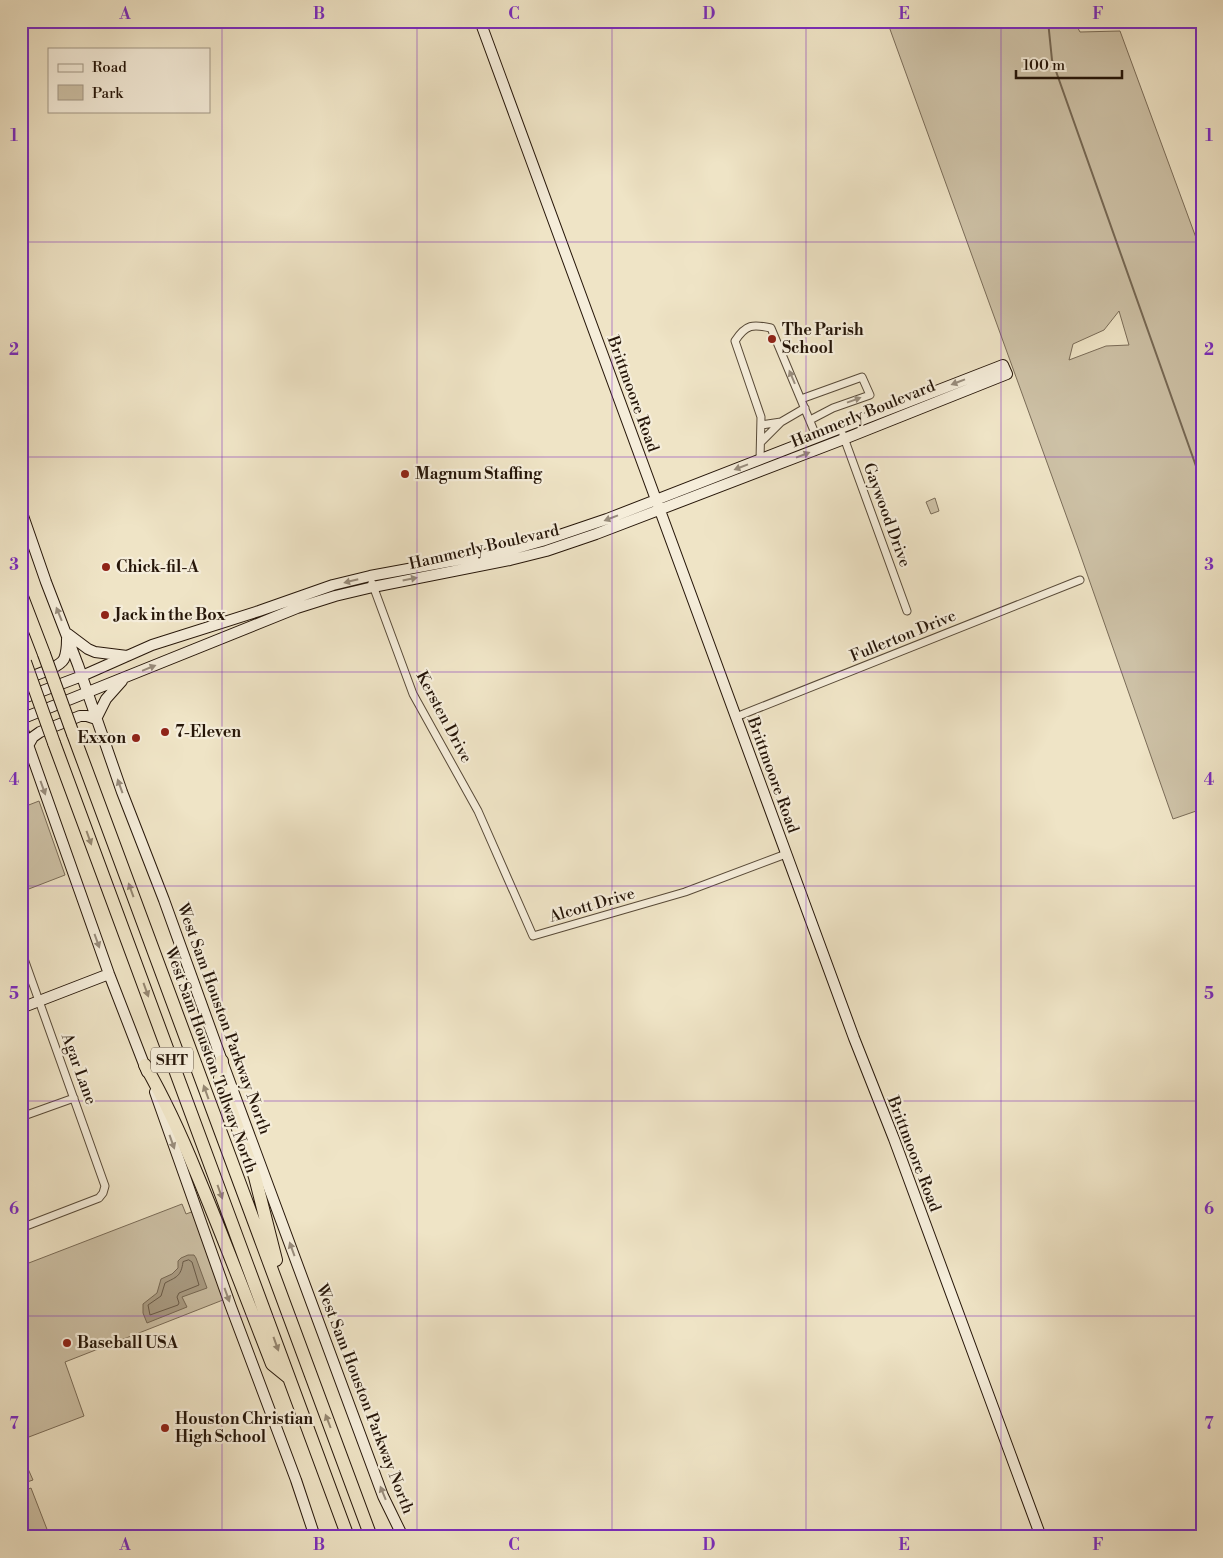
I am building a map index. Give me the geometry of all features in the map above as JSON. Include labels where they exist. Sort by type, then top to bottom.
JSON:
[{"type":"highway","name":"West Sam Houston Tollway North","points":[[21,594],[371,1537]]},
{"type":"highway","name":"SHT","points":[[23,658],[348,1537]]},
{"type":"highway","points":[[222,1061],[220,1078],[254,1177],[296,1335]]},
{"type":"highway","points":[[145,1065],[162,1095],[193,1164],[272,1364],[289,1378]]},
{"type":"main road","name":"Brittmoore Road","points":[[480,21],[854,1038],[904,1166],[1041,1537]]},
{"type":"main road","name":"Hammerly Boulevard","points":[[21,699],[82,676],[152,645],[294,598],[370,576],[456,561],[532,544],[607,519],[658,505],[1005,369]]},
{"type":"main road","name":"Hammerly Boulevard","points":[[21,719],[298,608],[335,596],[543,552],[614,528],[658,505],[760,460],[775,460],[818,438],[842,434]]},
{"type":"main road","name":"West Sam Houston Parkway North","points":[[21,510],[222,1061],[384,1496],[403,1537]]},
{"type":"main road","points":[[67,633],[95,652],[127,656]]},
{"type":"main road","points":[[21,678],[25,679],[63,661],[66,653],[67,633]]},
{"type":"main road","points":[[25,746],[40,732],[80,716],[96,719],[109,694],[126,677]]},
{"type":"main road","points":[[21,725],[25,746],[32,756],[109,974],[145,1065],[315,1537]]},
{"type":"main road","points":[[21,1008],[109,974]]},
{"type":"street","points":[[760,460],[761,417],[736,341],[742,330],[756,325],[771,328],[818,438]]},
{"type":"street","points":[[801,399],[862,376],[870,395],[833,408],[810,420]]},
{"type":"street","points":[[761,442],[781,422],[805,408]]},
{"type":"street","points":[[761,425],[781,422]]},
{"type":"street","name":"Gaywood Drive","points":[[842,434],[908,611]]},
{"type":"street","name":"Kersten Drive","points":[[370,576],[413,694],[478,811]]},
{"type":"street","name":"Fullerton Drive","points":[[736,717],[1080,580]]},
{"type":"street","name":"Alcott Drive","points":[[478,811],[533,936],[685,892],[786,854]]},
{"type":"street","name":"Agar Lane","points":[[21,1228],[99,1198],[105,1186],[23,956]]},
{"type":"street","points":[[21,1117],[74,1098]]},
{"type":"green space","points":[[887,21],[1074,21],[1080,32],[1120,31],[1202,254],[1202,809],[1173,819],[1078,548]],"holes":[[[1119,311],[1129,345],[1106,346],[1069,360],[1073,344],[1104,330]]]},
{"type":"green space","points":[[935,498],[939,511],[931,514],[926,502]]},
{"type":"green space","points":[[39,801],[65,875],[21,892],[21,808]]},
{"type":"green space","name":"Baseball USA","points":[[182,1204],[186,1214],[197,1210],[228,1298],[65,1362],[84,1416],[21,1440],[21,1266]]},
{"type":"green space","points":[[21,1453],[33,1480],[21,1484]]},
{"type":"green space","points":[[31,1488],[50,1537],[21,1537],[21,1492]]},
{"type":"water","points":[[188,1255],[194,1255],[196,1258],[207,1288],[182,1297],[187,1307],[147,1323],[143,1313],[143,1304],[157,1293],[161,1279],[172,1274],[178,1268],[178,1261]]},
{"type":"waterway","points":[[1048,21],[1052,60],[1202,483]]},
{"type":"place","name":"The Parish School","points":[[772,339]]},
{"type":"place","name":"Magnum Staffing","points":[[405,474]]},
{"type":"place","name":"Chick-fil-A","points":[[106,567]]},
{"type":"place","name":"Jack in the Box","points":[[105,615]]},
{"type":"place","name":"7-Eleven","points":[[165,732]]},
{"type":"place","name":"Exxon","points":[[136,738]]},
{"type":"place","name":"Baseball USA","points":[[67,1343]]},
{"type":"place","name":"Houston Christian High School","points":[[165,1428]]}]
